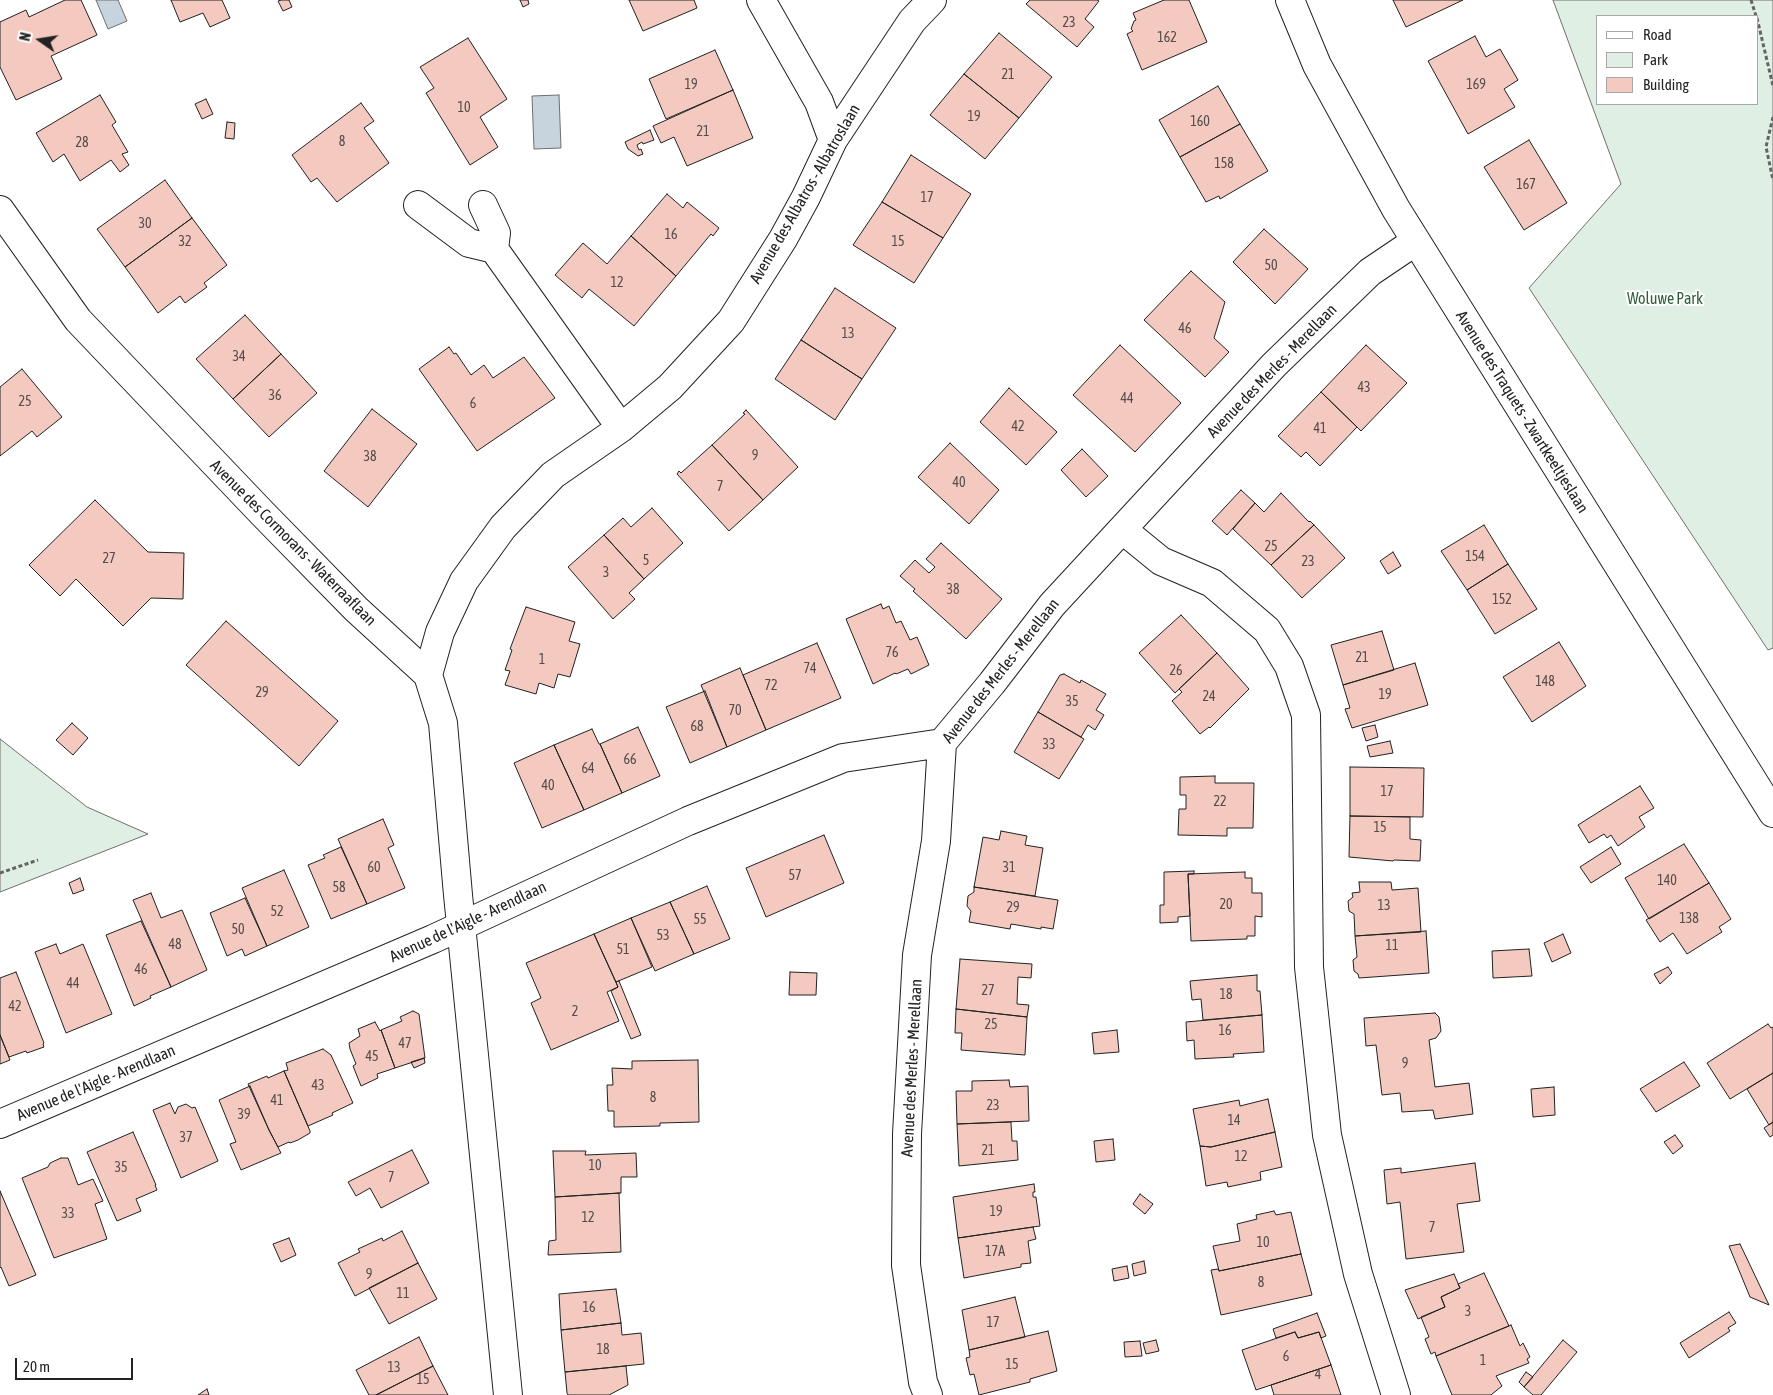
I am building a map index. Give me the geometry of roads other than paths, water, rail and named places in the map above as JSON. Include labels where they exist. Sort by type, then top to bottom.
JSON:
[{"type":"street","points":[[761,0],[819,102],[833,140]]},
{"type":"street","name":"Avenue des Albatros - Albatroslaan","points":[[428,675],[440,632],[464,581],[503,528],[553,475],[621,428],[670,387],[731,321],[783,239],[806,197],[833,140],[912,21],[932,0]]},
{"type":"street","name":"Avenue des Traquets - Zwartkeeltjeslaan","points":[[1290,0],[1317,65],[1396,210],[1773,813]]},
{"type":"street","points":[[418,205],[469,243],[494,249],[621,428]]},
{"type":"street","points":[[483,206],[496,233],[494,249]]},
{"type":"street","name":"Avenue des Cormorans - Waterraaflaan","points":[[0,210],[78,320],[356,609],[428,675]]},
{"type":"street","name":"Avenue des Merles - Merellaan","points":[[928,1395],[923,1382],[906,1265],[907,1134],[917,955],[936,841],[942,743],[1052,606],[1274,365],[1370,272],[1416,241]]},
{"type":"street","points":[[1123,530],[1161,561],[1212,583],[1267,630],[1289,666],[1306,715],[1310,967],[1327,1135],[1358,1274],[1396,1395]]},
{"type":"street","points":[[428,675],[443,723],[508,1395]]},
{"type":"street","name":"Avenue de l'Aigle - Arendlaan","points":[[0,1124],[462,926],[688,821],[843,758],[942,743]]},
{"type":"park label","name":"Woluwe Park","points":[[1665,299]]}]
